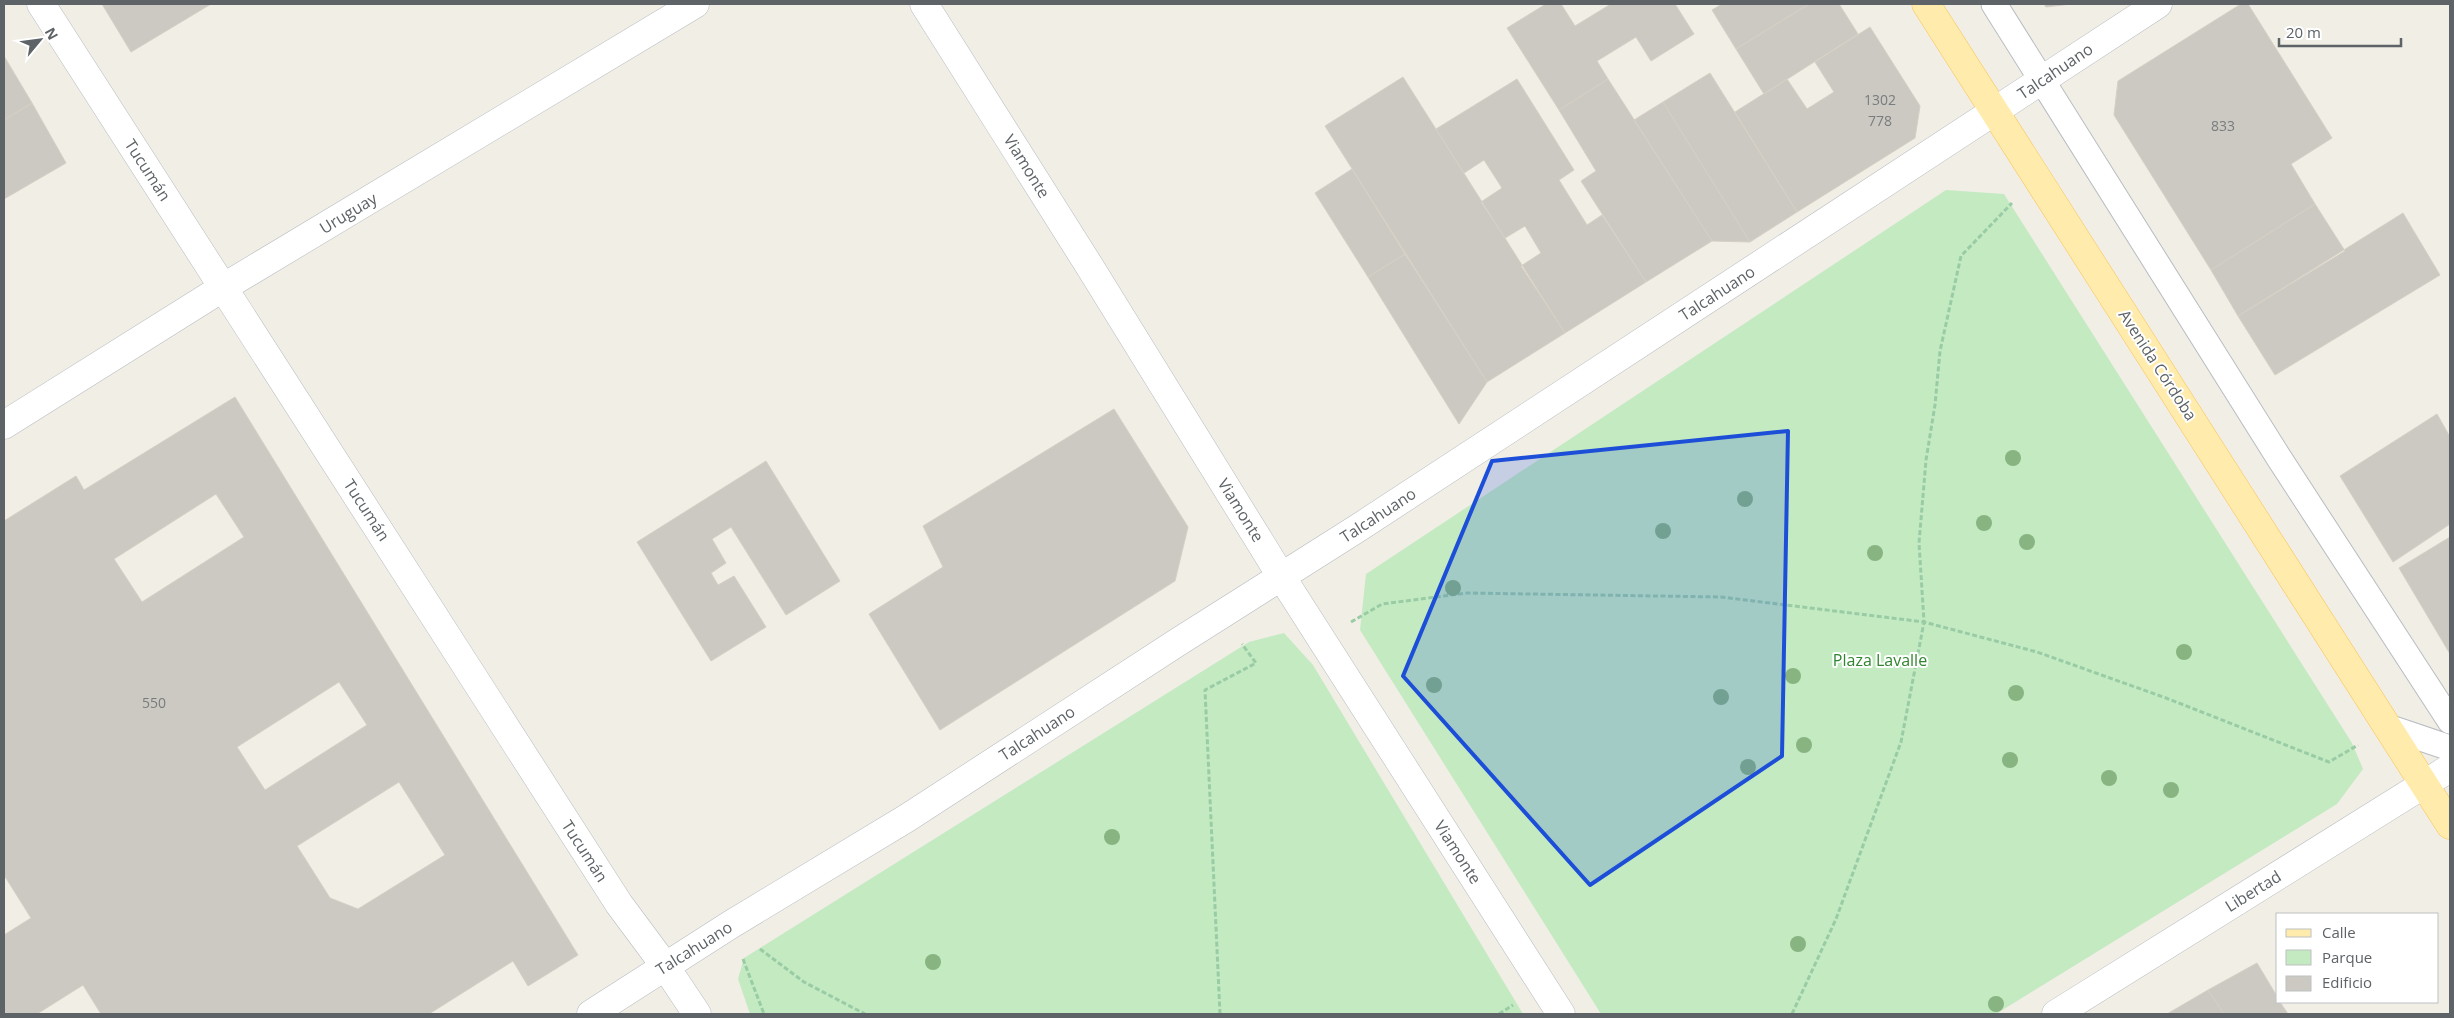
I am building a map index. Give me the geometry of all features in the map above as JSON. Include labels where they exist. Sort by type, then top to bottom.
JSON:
[{"type":"main road","name":"Avenida Córdoba","points":[[1926,4],[2388,727],[2422,784],[2450,825]]},
{"type":"street","name":"Tucumán","points":[[41,4],[619,904],[665,966],[697,1014]]},
{"type":"street","name":"Uruguay","points":[[4,425],[224,287],[695,4]]},
{"type":"street","name":"Viamonte","points":[[924,4],[1090,267],[1281,576],[1561,1014]]},
{"type":"street","name":"Talcahuano","points":[[591,1014],[665,966],[907,818],[1358,528],[1995,112],[2041,78],[2158,4]]},
{"type":"street","name":"Libertad","points":[[2056,1014],[2450,768]]},
{"type":"lane","points":[[1994,4],[2279,458],[2450,721]]},
{"type":"lane","points":[[2388,727],[2450,748]]},
{"type":"path","points":[[1792,1014],[1836,919],[1901,742],[1924,622],[1919,543],[1926,460],[1936,405],[1940,351],[1961,256],[2037,176]]},
{"type":"path","points":[[1322,639],[1382,604],[1467,593],[1721,597],[1924,622],[2037,652],[2166,698],[2329,762],[2388,727]]},
{"type":"path","points":[[1220,1014],[1205,690],[1256,663],[1221,615]]},
{"type":"path","points":[[730,926],[764,1014]]},
{"type":"path","points":[[730,926],[804,982],[865,1014]]},
{"type":"highlighted area","points":[[1788,431],[1782,756],[1590,885],[1403,676],[1492,461]]},
{"type":"green space","name":"Plaza Lavalle","points":[[1946,190],[2004,194],[2352,743],[2363,769],[2337,804],[1996,1014],[1601,1014],[1360,630],[1366,574]]},
{"type":"green space","points":[[1284,633],[1313,665],[1523,1014],[750,1014],[738,979],[744,958],[1249,642]]},
{"type":"building","points":[[102,4],[211,4],[131,52]]},
{"type":"building","points":[[1546,4],[1561,4],[1575,26],[1611,4],[1675,4],[1694,34],[1651,61],[1636,37],[1597,61],[1608,79],[1559,110],[1507,28]]},
{"type":"building","points":[[1722,4],[1809,4],[1736,49],[1712,10]]},
{"type":"building","points":[[1809,4],[1839,4],[1858,34],[1764,94],[1736,49]]},
{"type":"building","points":[[2044,4],[2071,4],[2046,7]]},
{"type":"building","points":[[2241,4],[2248,4],[2332,138],[2291,164],[2315,204],[2211,270],[2114,115],[2118,81]]},
{"type":"building","points":[[1870,27],[1920,106],[1915,138],[1797,212],[1735,112],[1787,79],[1807,109],[1834,92],[1815,62]]},
{"type":"building","points":[[4,56],[32,103],[4,120]]},
{"type":"building","points":[[1710,73],[1797,212],[1750,242],[1663,102]]},
{"type":"building","points":[[1403,77],[1565,333],[1487,382],[1325,126]]},
{"type":"building","points":[[1517,79],[1574,170],[1559,180],[1587,225],[1602,215],[1646,282],[1565,333],[1521,266],[1541,253],[1525,226],[1505,238],[1481,202],[1502,188],[1484,160],[1464,173],[1436,129]]},
{"type":"building","points":[[1608,79],[1712,241],[1646,282],[1581,181],[1596,171],[1559,110]]},
{"type":"building","points":[[1663,102],[1750,242],[1712,241],[1634,120]]},
{"type":"building","points":[[32,103],[66,163],[4,199],[4,120]]},
{"type":"building","points":[[1352,169],[1405,254],[1368,277],[1315,193]]},
{"type":"building","points":[[2315,204],[2345,251],[2238,316],[2211,270]]},
{"type":"building","points":[[2403,213],[2440,275],[2275,375],[2238,316]]},
{"type":"building","points":[[1405,254],[1487,382],[1459,424],[1368,277]]},
{"type":"building","points":[[235,397],[578,955],[528,986],[513,961],[429,1014],[101,1014],[83,985],[37,1014],[4,1014],[4,935],[31,918],[4,875],[4,521],[76,476],[84,490]],"holes":[[[216,494],[244,537],[142,602],[114,559]],[[339,682],[367,725],[265,790],[237,747]],[[399,782],[445,855],[358,909],[330,898],[297,846]]]},
{"type":"building","points":[[1114,409],[1188,527],[1175,581],[940,730],[869,614],[943,567],[923,526]]},
{"type":"building","points":[[2437,414],[2450,437],[2450,524],[2393,562],[2340,476]]},
{"type":"building","points":[[766,461],[840,581],[786,615],[731,527],[712,539],[726,563],[711,573],[718,585],[734,576],[766,627],[711,661],[637,542]]},
{"type":"building","points":[[2450,537],[2450,654],[2399,568]]},
{"type":"building","points":[[2257,963],[2276,995],[2276,1003],[2281,1003],[2288,1014],[2224,1014],[2208,990]]},
{"type":"building","points":[[2208,990],[2224,1014],[2167,1014]]}]
